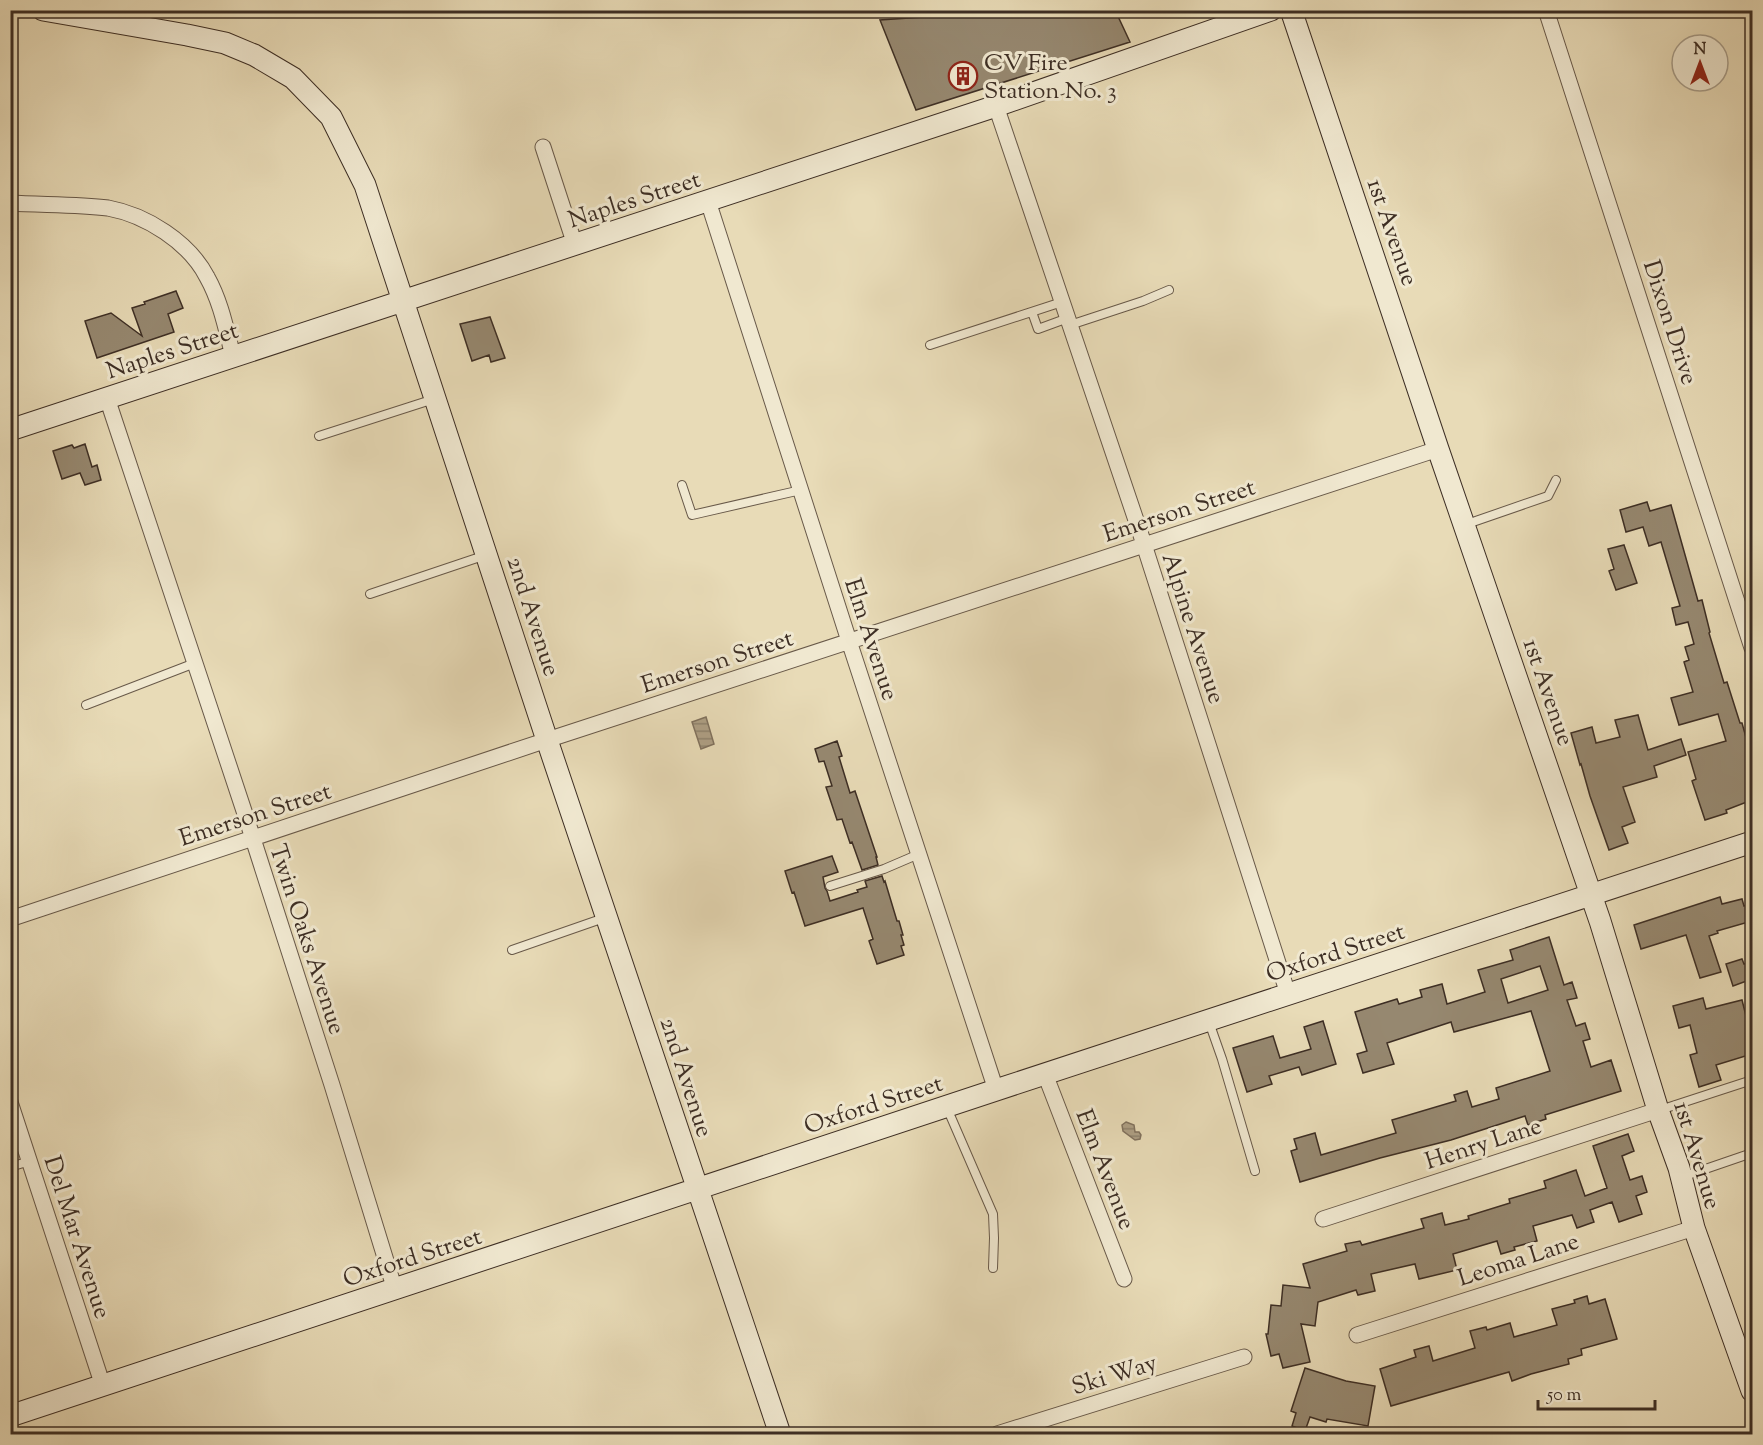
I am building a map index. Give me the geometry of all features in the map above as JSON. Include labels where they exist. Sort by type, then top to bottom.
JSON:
[{"type":"street","name":"2nd Avenue","points":[[43,10],[225,43],[254,55],[293,78],[331,117],[363,177],[547,740],[780,1434]]},
{"type":"street","name":"1st Avenue","points":[[1291,10],[1591,895],[1658,1110],[1679,1167],[1694,1228],[1752,1391]]},
{"type":"street","name":"Dixon Drive","points":[[1546,10],[1752,648]]},
{"type":"street","name":"Naples Street","points":[[10,430],[996,106],[1261,12]]},
{"type":"street","name":"Alpine Avenue","points":[[996,106],[1143,545],[1288,994]]},
{"type":"street","points":[[543,147],[575,244]]},
{"type":"street","name":"Elm Avenue","points":[[708,201],[996,1090]]},
{"type":"street","points":[[10,203],[107,208],[132,214],[157,226],[185,248],[207,275],[220,305],[233,356]]},
{"type":"street","name":"Twin Oaks Avenue","points":[[107,398],[252,838],[395,1290]]},
{"type":"street","name":"Emerson Street","points":[[10,920],[547,740],[1438,449]]},
{"type":"street","name":"Oxford Street","points":[[10,1416],[1752,842]]},
{"type":"street","name":"Elm Avenue","points":[[1046,1074],[1124,1280]]},
{"type":"street","name":"Del Mar Avenue","points":[[10,1102],[103,1386]]},
{"type":"street","name":"Henry Lane","points":[[1323,1219],[1658,1110]]},
{"type":"street","name":"Leoma Lane","points":[[1357,1335],[1694,1228]]},
{"type":"street","name":"Ski Way","points":[[997,1434],[1244,1357]]},
{"type":"lane","points":[[1032,312],[1038,329],[1143,301],[1169,290]]},
{"type":"lane","points":[[930,345],[1062,302]]},
{"type":"lane","points":[[319,436],[436,398]]},
{"type":"lane","points":[[1465,524],[1548,496],[1556,480]]},
{"type":"lane","points":[[682,485],[692,515],[801,490]]},
{"type":"lane","points":[[370,594],[487,555]]},
{"type":"lane","points":[[86,705],[195,663]]},
{"type":"lane","points":[[830,886],[919,854]]},
{"type":"lane","points":[[512,950],[607,917]]},
{"type":"lane","points":[[1209,1020],[1256,1171]]},
{"type":"lane","points":[[1658,1110],[1752,1080]]},
{"type":"lane","points":[[946,1106],[993,1214],[993,1268]]},
{"type":"lane","points":[[1680,1177],[1752,1153]]},
{"type":"lane","points":[[10,1167],[30,1161]]},
{"type":"shaded area","points":[[706,717],[714,744],[701,749],[692,722]]},
{"type":"shaded area","points":[[1126,1122],[1134,1125],[1135,1132],[1141,1135],[1140,1139],[1135,1140],[1123,1131],[1122,1125]]},
{"type":"building","name":"CV Fire Station No. 3","points":[[1026,10],[1115,10],[1130,42],[916,110],[880,20]]},
{"type":"building","points":[[176,291],[183,308],[168,314],[174,332],[97,358],[85,321],[111,313],[142,336],[132,308]]},
{"type":"building","points":[[490,317],[505,358],[491,362],[489,355],[472,361],[460,324]]},
{"type":"building","points":[[85,444],[92,467],[97,465],[101,480],[85,485],[80,473],[62,479],[53,451],[72,445],[74,448]]},
{"type":"building","points":[[1647,502],[1650,511],[1671,505],[1698,601],[1702,600],[1724,683],[1727,682],[1752,759],[1752,800],[1726,810],[1727,813],[1705,820],[1692,781],[1696,779],[1688,752],[1726,741],[1718,714],[1679,725],[1671,698],[1693,692],[1684,662],[1689,660],[1685,647],[1694,644],[1688,622],[1676,625],[1672,608],[1680,606],[1661,542],[1649,546],[1643,527],[1626,532],[1620,510]]},
{"type":"building","points":[[1624,545],[1637,583],[1616,590],[1609,571],[1614,569],[1608,549]]},
{"type":"building","points":[[1638,715],[1648,750],[1681,739],[1686,755],[1654,766],[1657,777],[1623,787],[1635,822],[1622,827],[1628,843],[1609,850],[1571,733],[1592,727],[1596,743],[1620,737],[1615,720]]},
{"type":"building","points":[[837,741],[842,756],[839,757],[850,793],[855,791],[877,857],[878,865],[862,870],[842,819],[837,820],[826,787],[832,786],[824,761],[819,762],[815,749]]},
{"type":"building","points":[[832,856],[838,872],[823,877],[830,901],[858,892],[857,890],[867,887],[865,881],[882,876],[903,935],[901,935],[904,945],[901,946],[904,955],[877,964],[869,941],[873,939],[863,908],[805,926],[785,871]]},
{"type":"building","points":[[1720,897],[1722,904],[1742,899],[1744,906],[1752,903],[1752,921],[1717,931],[1718,933],[1709,936],[1721,972],[1700,978],[1686,935],[1641,949],[1634,925]]},
{"type":"building","points":[[1549,937],[1564,985],[1572,982],[1577,998],[1567,1000],[1576,1026],[1585,1023],[1590,1039],[1583,1041],[1591,1067],[1611,1060],[1621,1091],[1545,1115],[1546,1119],[1528,1125],[1525,1116],[1451,1140],[1300,1182],[1291,1151],[1297,1149],[1294,1139],[1315,1133],[1321,1155],[1396,1133],[1392,1120],[1456,1101],[1454,1095],[1467,1091],[1472,1107],[1499,1099],[1496,1088],[1550,1071],[1531,1011],[1454,1032],[1451,1022],[1387,1043],[1394,1064],[1363,1073],[1357,1054],[1367,1051],[1355,1012],[1397,999],[1399,1004],[1422,997],[1420,990],[1442,984],[1447,1004],[1485,992],[1478,970],[1513,960],[1510,950]],"holes":[[[1540,966],[1548,990],[1508,1003],[1501,979]]]},
{"type":"building","points":[[1742,959],[1744,964],[1752,961],[1752,979],[1733,986],[1726,964]]},
{"type":"building","points":[[1703,998],[1706,1009],[1742,1000],[1752,1040],[1752,1054],[1716,1065],[1721,1080],[1699,1087],[1690,1055],[1697,1053],[1690,1025],[1679,1028],[1673,1006]]},
{"type":"building","points":[[1323,1021],[1336,1064],[1302,1075],[1299,1067],[1269,1076],[1272,1084],[1247,1092],[1233,1048],[1273,1036],[1280,1058],[1311,1049],[1304,1027]]},
{"type":"building","points":[[1628,1134],[1634,1151],[1622,1156],[1630,1180],[1642,1176],[1647,1192],[1636,1196],[1642,1214],[1619,1222],[1612,1202],[1590,1210],[1594,1222],[1577,1228],[1572,1215],[1533,1226],[1537,1241],[1514,1247],[1515,1250],[1501,1254],[1497,1241],[1453,1254],[1457,1270],[1419,1279],[1415,1264],[1371,1274],[1375,1291],[1358,1295],[1356,1290],[1318,1302],[1315,1326],[1301,1324],[1310,1362],[1283,1368],[1279,1354],[1271,1356],[1266,1334],[1268,1334],[1271,1305],[1281,1306],[1283,1285],[1310,1288],[1303,1264],[1347,1251],[1345,1244],[1360,1241],[1362,1245],[1424,1228],[1421,1219],[1442,1213],[1445,1225],[1469,1219],[1468,1216],[1510,1203],[1509,1199],[1546,1188],[1544,1181],[1576,1170],[1585,1196],[1607,1188],[1593,1146]]},
{"type":"building","points":[[1587,1296],[1589,1304],[1605,1299],[1617,1339],[1581,1349],[1582,1355],[1568,1359],[1569,1364],[1512,1381],[1509,1372],[1391,1406],[1380,1369],[1416,1357],[1414,1350],[1429,1346],[1433,1361],[1475,1348],[1470,1331],[1486,1327],[1487,1330],[1510,1323],[1514,1337],[1557,1325],[1552,1309],[1575,1303],[1574,1300]]},
{"type":"building","points":[[1305,1368],[1346,1381],[1375,1386],[1368,1426],[1327,1419],[1326,1422],[1310,1417],[1305,1431],[1292,1426],[1296,1413],[1291,1411]]},
{"type":"place","name":"CV Fire Station No. 3","points":[[963,76]]}]
